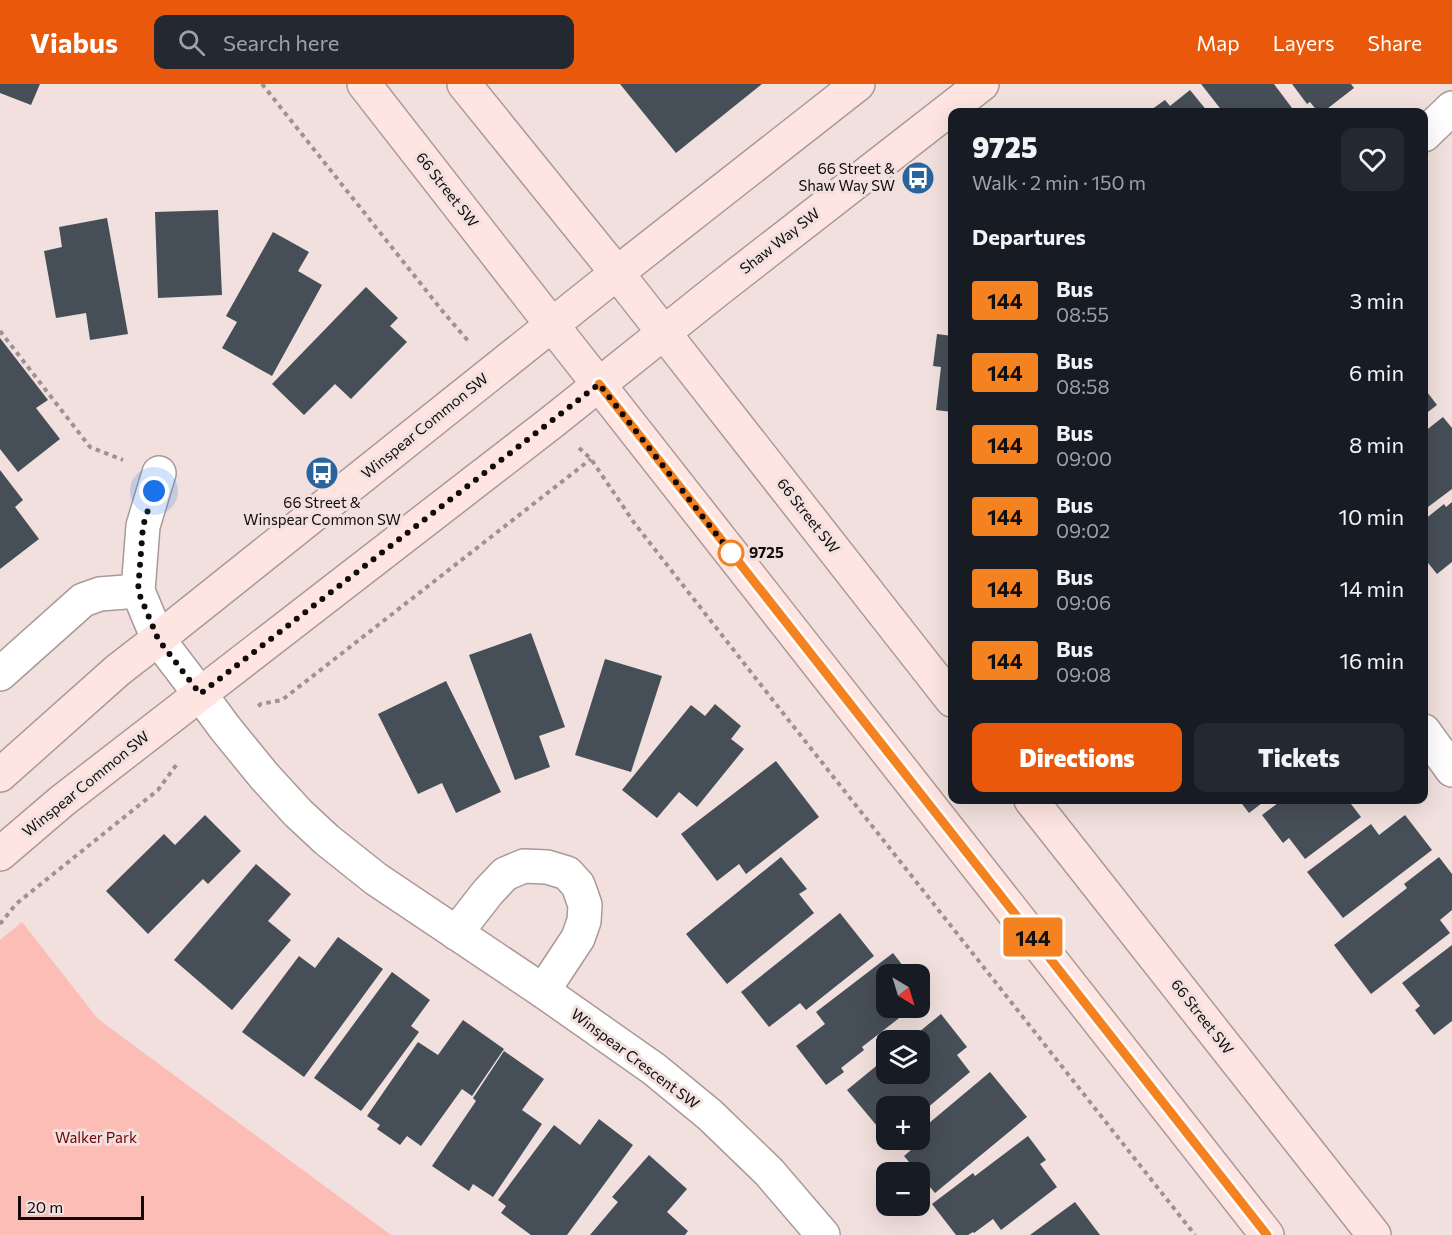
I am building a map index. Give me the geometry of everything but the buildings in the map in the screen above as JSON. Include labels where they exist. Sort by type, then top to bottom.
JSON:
[{"type":"main road","name":"66 Street SW","points":[[364,84],[599,384]]},
{"type":"main road","points":[[464,84],[617,273],[858,84]]},
{"type":"main road","name":"Shaw Way SW","points":[[951,108],[982,84]]},
{"type":"main road","name":"Shaw Way SW","points":[[599,384],[948,111]]},
{"type":"main road","name":"66 Street SW","points":[[617,273],[948,695]]},
{"type":"main road","name":"Winspear Common SW","points":[[0,775],[118,670],[617,273]]},
{"type":"main road","name":"Winspear Common SW","points":[[0,854],[62,801],[599,384]]},
{"type":"main road","points":[[599,384],[1267,1235]]},
{"type":"main road","name":"66 Street SW","points":[[1034,804],[1374,1235]]},
{"type":"street","points":[[1428,131],[1452,108]]},
{"type":"street","points":[[159,473],[143,526],[138,591],[158,639],[200,694]]},
{"type":"street","points":[[0,674],[84,600],[100,594],[138,591]]},
{"type":"street","name":"Winspear Crescent SW","points":[[200,694],[265,777],[320,833],[376,879],[654,1069],[710,1115],[769,1172],[824,1235]]},
{"type":"street","points":[[1428,737],[1452,770]]},
{"type":"street","points":[[456,933],[505,874],[524,866],[546,867],[567,873],[578,885],[585,904],[584,921],[578,938],[543,991]]},
{"type":"path","points":[[262,84],[464,338]]},
{"type":"path","points":[[0,331],[90,447],[159,473]]},
{"type":"path","points":[[261,704],[282,700],[591,459],[635,524],[1195,1235]]},
{"type":"path","points":[[0,924],[16,904],[158,790],[183,755]]},
{"type":"green space","name":"Walker Park","points":[[22,922],[98,1019],[391,1235],[0,1235],[0,940]]},
{"type":"bus line","name":"144","points":[[599,384],[1267,1235]]},
{"type":"place","name":"66 Street & Shaw Way SW","points":[[918,178]]},
{"type":"place","name":"66 Street & Winspear Common SW","points":[[322,473]]},
{"type":"place","name":"9725","points":[[731,553]]},
{"type":"route","points":[[154,491],[143,526],[138,591],[158,639],[200,694],[599,384],[735,558],[731,553]]}]
